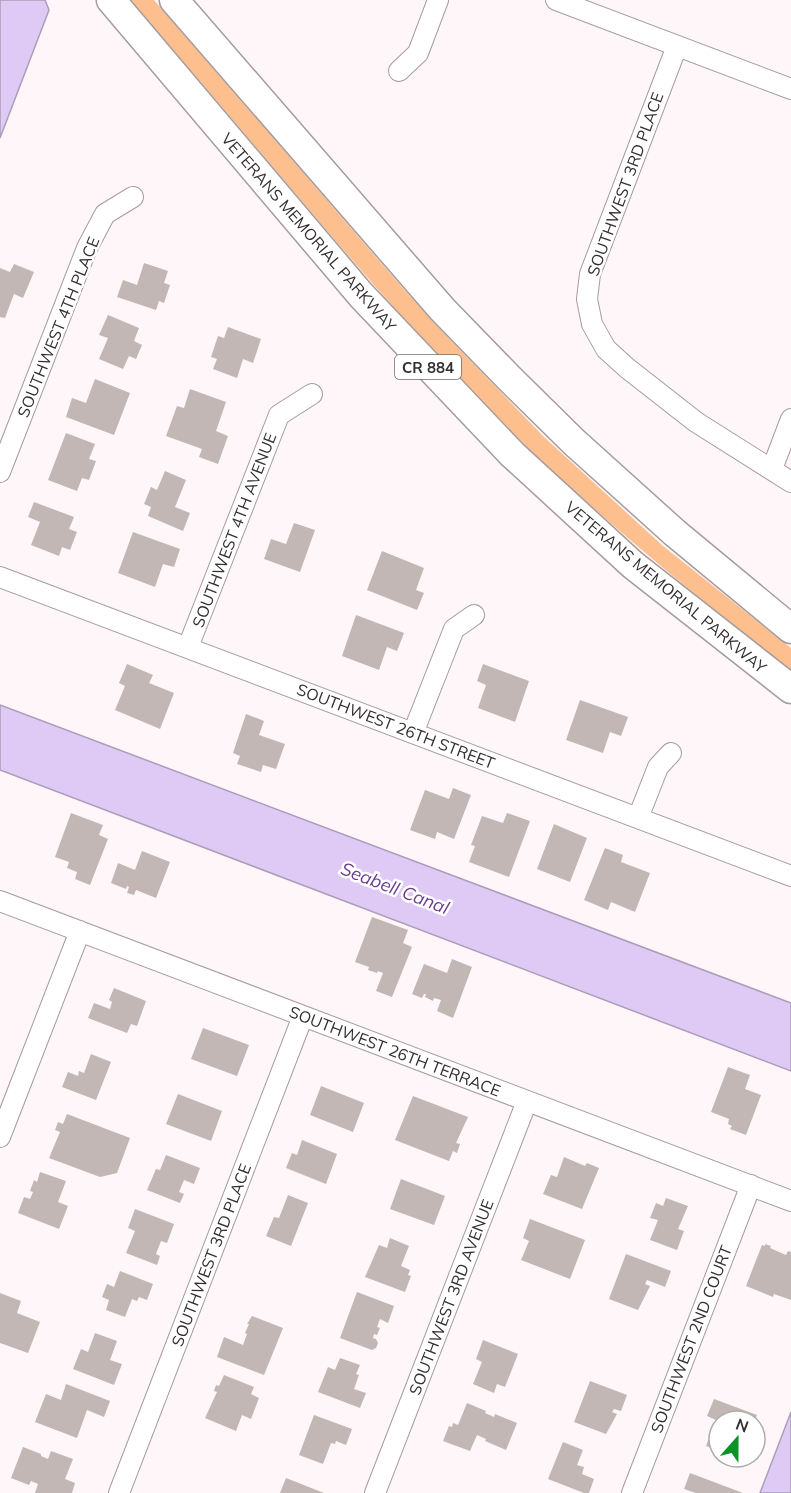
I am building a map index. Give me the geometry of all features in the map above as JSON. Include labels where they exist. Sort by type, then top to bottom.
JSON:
[{"type":"highway","name":"VETERANS MEMORIAL PARKWAY","points":[[111,0],[361,295],[512,454],[633,565],[791,689]]},
{"type":"highway","name":"CR 884","points":[[174,0],[442,309],[574,442],[675,533],[791,630]]},
{"type":"highway","points":[[442,309],[517,364],[698,531],[791,607]]},
{"type":"street","points":[[399,71],[418,53],[438,0]]},
{"type":"street","points":[[556,0],[791,89]]},
{"type":"street","name":"SOUTHWEST 3RD PLACE","points":[[677,46],[590,274],[587,299],[592,324],[606,349],[627,368],[696,422],[772,469]]},
{"type":"street","name":"SOUTHWEST 4TH PLACE","points":[[0,472],[87,248],[105,214],[133,197]]},
{"type":"street","name":"SOUTHWEST 4TH AVENUE","points":[[188,647],[279,416],[312,394]]},
{"type":"street","points":[[791,419],[772,469],[791,482]]},
{"type":"street","name":"SOUTHWEST 26TH STREET","points":[[0,577],[791,876]]},
{"type":"street","points":[[413,733],[454,629],[474,615]]},
{"type":"street","points":[[638,818],[658,767],[671,753]]},
{"type":"street","name":"SOUTHWEST 26TH TERRACE","points":[[0,901],[791,1201]]},
{"type":"street","points":[[0,1137],[80,931]]},
{"type":"street","name":"SOUTHWEST 3RD PLACE","points":[[119,1493],[303,1016]]},
{"type":"street","name":"SOUTHWEST 3RD AVENUE","points":[[375,1493],[526,1101]]},
{"type":"street","name":"SOUTHWEST 2ND COURT","points":[[632,1493],[751,1185]]},
{"type":"shaded area","points":[[129,0],[154,0],[437,326],[544,437],[663,546],[791,648],[791,671],[586,501],[470,390],[340,246]]},
{"type":"water","points":[[0,0],[45,0],[49,10],[0,138]]},
{"type":"water","name":"Seabell Canal","points":[[0,705],[791,1003],[791,1071],[0,770]]},
{"type":"water","points":[[791,1412],[791,1493],[760,1493]]},
{"type":"building","points":[[144,263],[168,271],[164,283],[170,285],[164,303],[159,301],[156,310],[117,297],[123,280],[137,285]]},
{"type":"building","points":[[14,264],[34,272],[23,298],[14,294],[5,318],[0,317],[0,268],[10,272]]},
{"type":"building","points":[[108,315],[139,328],[134,341],[142,345],[136,359],[129,356],[123,369],[99,359],[108,338],[99,335]]},
{"type":"building","points":[[228,327],[261,339],[253,363],[243,359],[237,378],[213,369],[217,359],[211,357],[218,336],[224,338]]},
{"type":"building","points":[[95,379],[130,393],[114,435],[66,417],[72,398],[86,403]]},
{"type":"building","points":[[190,389],[226,402],[216,431],[228,436],[218,464],[199,457],[202,449],[166,436],[177,406],[184,408]]},
{"type":"building","points":[[66,433],[95,444],[89,459],[96,461],[89,480],[82,478],[77,491],[48,480]]},
{"type":"building","points":[[165,471],[186,480],[175,507],[190,513],[183,531],[148,516],[151,507],[144,504],[151,487],[157,490]]},
{"type":"building","points":[[34,502],[74,517],[69,529],[77,532],[70,550],[62,547],[59,556],[31,545],[40,522],[28,517]]},
{"type":"building","points":[[294,523],[315,530],[300,572],[264,559],[271,539],[286,544]]},
{"type":"building","points":[[133,532],[180,549],[174,567],[163,564],[155,587],[118,573]]},
{"type":"building","points":[[382,551],[424,568],[416,590],[424,593],[417,610],[367,590]]},
{"type":"building","points":[[356,615],[404,633],[397,651],[387,647],[379,670],[342,656]]},
{"type":"building","points":[[127,664],[153,675],[149,683],[174,693],[160,729],[115,710],[125,686],[119,683]]},
{"type":"building","points":[[483,664],[529,681],[515,722],[478,708],[486,685],[477,681]]},
{"type":"building","points":[[580,700],[628,717],[621,736],[610,732],[603,753],[566,740]]},
{"type":"building","points":[[246,714],[264,721],[259,735],[285,744],[276,769],[263,765],[261,772],[237,764],[240,756],[233,753]]},
{"type":"building","points":[[453,788],[471,795],[454,839],[437,832],[435,839],[410,830],[425,790],[449,799]]},
{"type":"building","points":[[71,813],[103,825],[99,835],[108,839],[90,885],[75,879],[77,872],[67,868],[69,862],[55,857]]},
{"type":"building","points":[[507,813],[530,821],[509,877],[469,862],[475,846],[471,845],[482,816],[503,823]]},
{"type":"building","points":[[554,824],[587,838],[570,882],[537,869]]},
{"type":"building","points":[[605,848],[623,855],[621,862],[650,873],[635,912],[611,902],[608,910],[584,900]]},
{"type":"building","points":[[142,851],[170,862],[156,898],[136,890],[134,895],[127,893],[129,887],[127,886],[126,889],[111,883],[118,863],[135,870]]},
{"type":"building","points":[[372,917],[408,930],[403,943],[412,947],[392,997],[376,991],[383,973],[368,970],[369,967],[355,962]]},
{"type":"building","points":[[452,959],[472,967],[453,1018],[437,1011],[441,1000],[434,998],[433,1001],[425,997],[426,994],[422,998],[412,994],[424,964],[447,973]]},
{"type":"building","points":[[114,988],[146,1001],[137,1026],[131,1024],[127,1033],[88,1018],[94,1003],[110,1009],[112,1002],[109,1000]]},
{"type":"building","points":[[203,1028],[249,1045],[237,1076],[191,1059]]},
{"type":"building","points":[[91,1054],[111,1062],[96,1100],[62,1087],[68,1072],[78,1076],[79,1071],[84,1073]]},
{"type":"building","points":[[728,1067],[750,1075],[745,1089],[761,1095],[746,1135],[730,1129],[732,1126],[728,1124],[729,1119],[711,1112]]},
{"type":"building","points":[[321,1086],[364,1103],[353,1132],[310,1115]]},
{"type":"building","points":[[178,1094],[222,1111],[211,1141],[166,1124]]},
{"type":"building","points":[[413,1096],[468,1117],[456,1143],[460,1144],[457,1153],[453,1151],[449,1161],[395,1140]]},
{"type":"building","points":[[67,1114],[130,1138],[117,1173],[100,1177],[49,1158],[60,1132],[55,1130],[58,1122],[63,1124]]},
{"type":"building","points":[[302,1140],[337,1154],[326,1184],[286,1168],[292,1153],[297,1155]]},
{"type":"building","points":[[166,1155],[200,1168],[194,1184],[184,1180],[179,1192],[184,1194],[180,1203],[147,1190],[156,1169],[160,1170]]},
{"type":"building","points":[[564,1157],[585,1166],[587,1163],[599,1168],[582,1209],[543,1194],[551,1175],[557,1177]]},
{"type":"building","points":[[40,1172],[66,1181],[58,1202],[68,1206],[59,1229],[18,1213],[24,1197],[30,1199],[34,1180],[37,1182]]},
{"type":"building","points":[[401,1179],[445,1196],[434,1225],[390,1209]]},
{"type":"building","points":[[288,1195],[308,1203],[291,1246],[266,1236],[274,1217],[279,1218]]},
{"type":"building","points":[[666,1198],[688,1206],[678,1229],[684,1231],[677,1250],[650,1240],[658,1220],[650,1218],[656,1203],[663,1206]]},
{"type":"building","points":[[135,1209],[174,1224],[167,1243],[161,1241],[156,1254],[160,1256],[157,1265],[126,1253],[135,1231],[128,1228]]},
{"type":"building","points":[[530,1219],[585,1240],[570,1279],[521,1260],[529,1241],[523,1238]]},
{"type":"building","points":[[390,1238],[409,1246],[401,1266],[410,1270],[408,1275],[411,1276],[405,1292],[365,1277],[379,1245],[387,1248]]},
{"type":"building","points":[[765,1244],[786,1255],[788,1251],[791,1252],[791,1300],[774,1294],[773,1297],[746,1286],[762,1245],[765,1246]]},
{"type":"building","points":[[626,1254],[671,1271],[665,1287],[647,1280],[645,1284],[650,1286],[638,1310],[609,1299]]},
{"type":"building","points":[[120,1271],[153,1284],[147,1300],[139,1297],[137,1301],[132,1299],[125,1317],[106,1310],[109,1300],[102,1297],[107,1284],[114,1287]]},
{"type":"building","points":[[357,1292],[394,1306],[388,1323],[380,1319],[377,1327],[380,1328],[373,1338],[378,1343],[372,1350],[340,1338]]},
{"type":"building","points":[[0,1293],[21,1301],[17,1313],[40,1322],[28,1353],[0,1343]]},
{"type":"building","points":[[252,1316],[283,1328],[264,1375],[217,1357],[224,1337],[243,1345],[249,1324],[247,1324]]},
{"type":"building","points":[[95,1333],[117,1341],[110,1360],[122,1364],[114,1385],[73,1369],[81,1349],[88,1352]]},
{"type":"building","points":[[483,1340],[518,1354],[505,1387],[497,1384],[494,1393],[473,1384],[482,1362],[476,1359]]},
{"type":"building","points":[[340,1358],[360,1365],[354,1389],[366,1393],[360,1408],[318,1392],[328,1367],[335,1370]]},
{"type":"building","points":[[224,1375],[254,1387],[251,1394],[259,1398],[251,1419],[242,1415],[236,1431],[205,1418],[217,1392],[214,1391],[216,1385],[219,1386]]},
{"type":"building","points":[[590,1381],[627,1395],[621,1411],[614,1409],[612,1412],[617,1414],[606,1434],[574,1422]]},
{"type":"building","points":[[66,1384],[110,1401],[104,1417],[87,1410],[77,1438],[35,1422],[46,1394],[61,1400]]},
{"type":"building","points":[[714,1399],[741,1409],[710,1409]]},
{"type":"building","points":[[467,1403],[494,1417],[495,1414],[517,1423],[506,1450],[477,1435],[470,1451],[443,1441],[449,1426],[452,1427],[453,1423],[458,1425]]},
{"type":"building","points":[[314,1415],[352,1429],[346,1445],[336,1441],[335,1444],[331,1443],[323,1464],[299,1455]]},
{"type":"building","points":[[563,1442],[583,1450],[577,1465],[584,1467],[582,1474],[594,1479],[589,1493],[548,1479]]},
{"type":"building","points":[[23,1447],[48,1459],[51,1451],[73,1459],[65,1479],[75,1483],[72,1493],[35,1493],[38,1484],[31,1481],[29,1485],[11,1478]]},
{"type":"building","points":[[690,1473],[743,1493],[696,1493],[684,1489]]},
{"type":"building","points":[[286,1478],[324,1493],[280,1493]]}]
